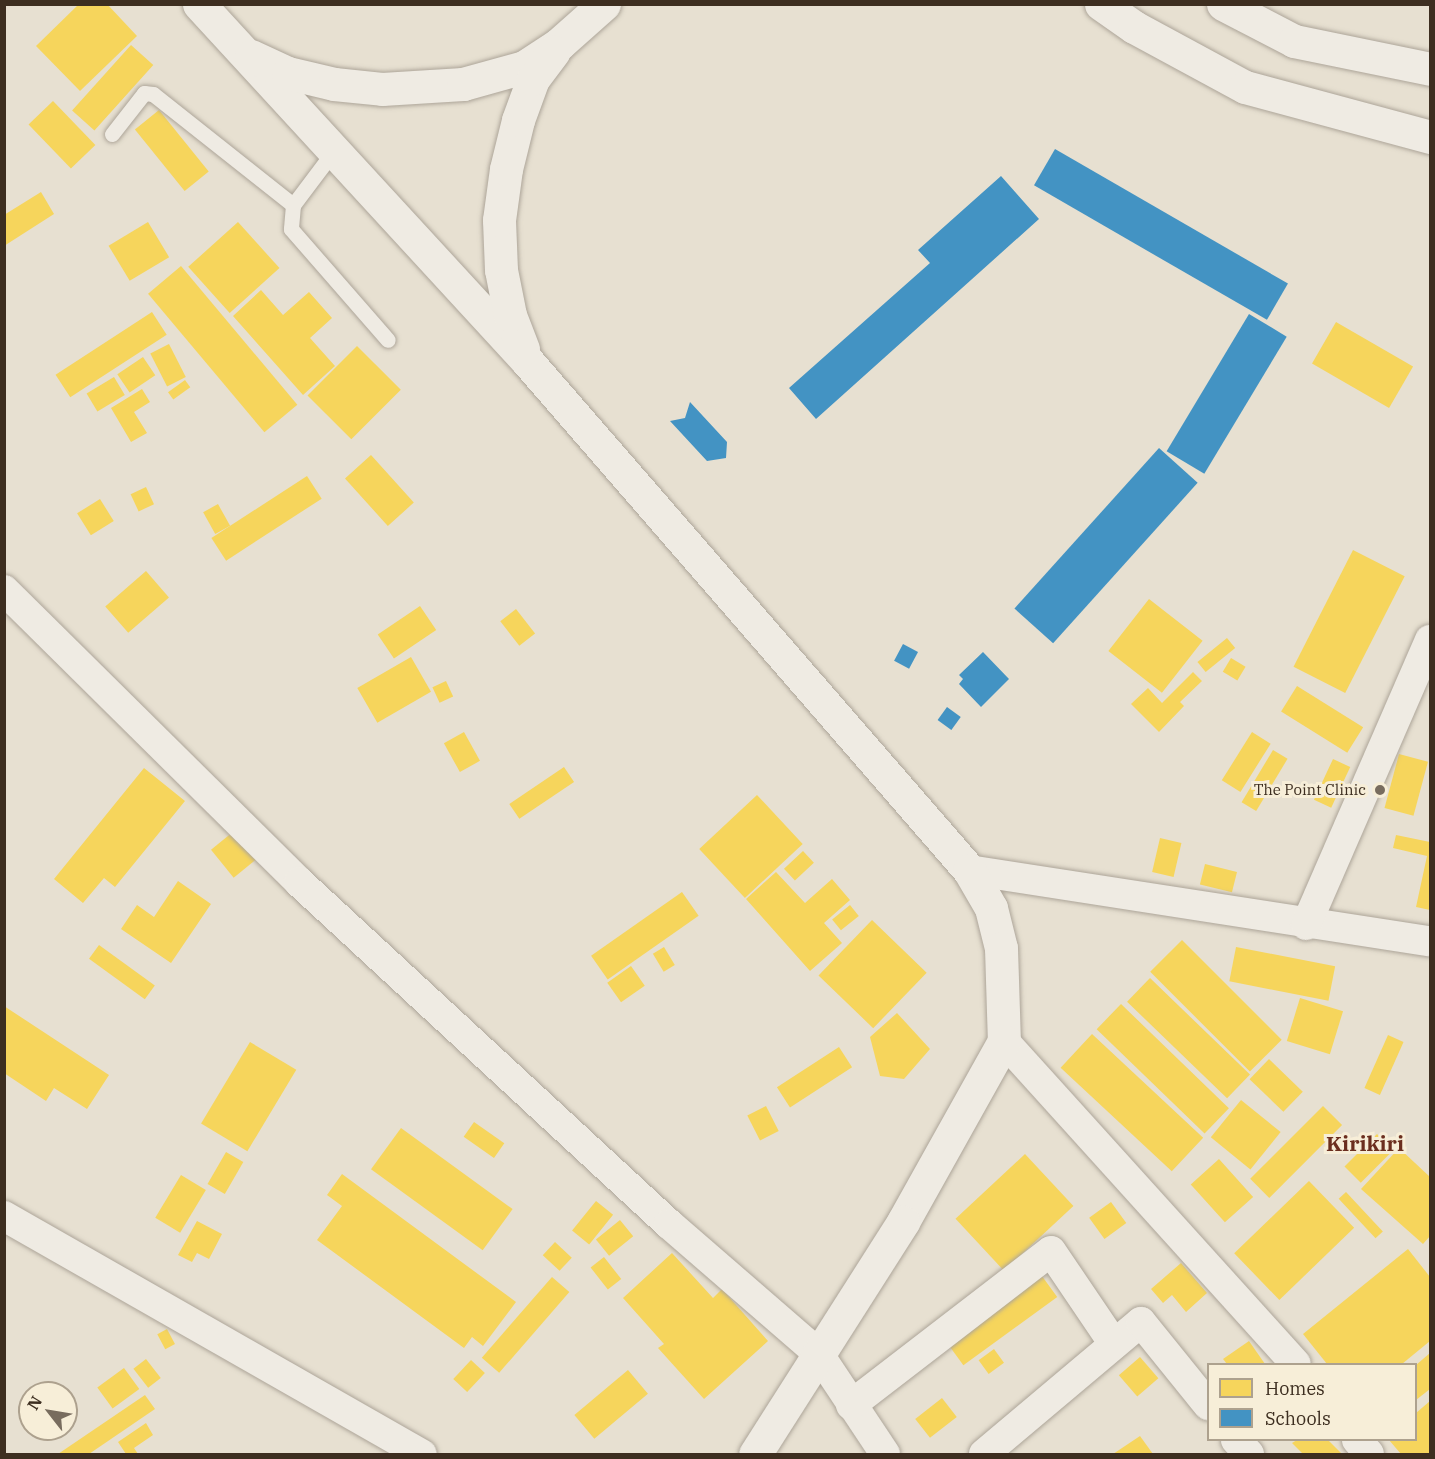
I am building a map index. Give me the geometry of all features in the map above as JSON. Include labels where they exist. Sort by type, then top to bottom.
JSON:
[{"type":"main road","points":[[199,4],[237,49],[528,362],[969,870],[991,908],[1001,948],[1004,1041],[903,1222],[755,1455]]},
{"type":"main road","points":[[237,49],[288,73],[382,89],[481,80],[524,67],[559,44],[604,4]]},
{"type":"main road","points":[[1101,4],[1134,27],[1245,87],[1431,136]]},
{"type":"main road","points":[[1223,4],[1294,41],[1431,69]]},
{"type":"main road","points":[[528,362],[510,315],[501,270],[498,220],[506,169],[518,120],[533,79],[559,44]]},
{"type":"street","points":[[4,590],[299,882],[669,1224],[818,1353],[885,1455]]},
{"type":"street","points":[[1306,925],[1431,640]]},
{"type":"street","points":[[969,870],[1306,925],[1431,941]]},
{"type":"street","points":[[1004,1041],[1294,1363]]},
{"type":"street","points":[[4,1216],[422,1455]]},
{"type":"street","points":[[851,1405],[1051,1251],[1114,1344]]},
{"type":"street","points":[[984,1455],[1141,1322],[1207,1403]]},
{"type":"street","points":[[1237,1441],[1249,1455]]},
{"type":"street","points":[[1358,1441],[1369,1455]]},
{"type":"lane","points":[[112,134],[144,93],[153,94],[293,204]]},
{"type":"lane","points":[[333,152],[293,204],[291,229],[388,340]]},
{"type":"building: Homes","points":[[79,4],[107,4],[137,36],[80,91],[36,46]]},
{"type":"building: Homes","points":[[131,45],[153,65],[94,130],[72,110]]},
{"type":"building: Homes","points":[[53,101],[95,145],[71,168],[29,125]]},
{"type":"building: Homes","points":[[159,110],[209,171],[185,191],[135,130]]},
{"type":"building: Homes","points":[[41,192],[54,214],[4,246],[4,215]]},
{"type":"building: Homes","points":[[148,222],[169,257],[130,281],[109,246]]},
{"type":"building: Homes","points":[[238,222],[279,268],[230,313],[188,267]]},
{"type":"building: Homes","points":[[181,266],[297,405],[264,432],[148,294]]},
{"type":"building: Homes","points":[[261,290],[283,315],[309,292],[332,318],[310,338],[335,366],[303,395],[233,316]]},
{"type":"building: Homes","points":[[152,312],[167,335],[70,397],[56,375]]},
{"type":"building: Homes","points":[[1336,322],[1413,366],[1389,408],[1312,364]]},
{"type":"building: Homes","points":[[169,344],[186,377],[167,387],[150,354]]},
{"type":"building: Homes","points":[[357,346],[401,390],[351,439],[308,395]]},
{"type":"building: Homes","points":[[143,357],[155,375],[130,393],[117,374]]},
{"type":"building: Homes","points":[[114,377],[125,395],[97,411],[87,393]]},
{"type":"building: Homes","points":[[185,380],[190,387],[173,400],[168,392]]},
{"type":"building: Homes","points":[[142,389],[150,402],[134,412],[147,433],[131,442],[111,408]]},
{"type":"building: Homes","points":[[371,455],[414,503],[388,526],[345,478]]},
{"type":"building: Homes","points":[[307,476],[322,499],[226,561],[211,538]]},
{"type":"building: Homes","points":[[146,487],[154,504],[139,511],[131,494]]},
{"type":"building: Homes","points":[[100,499],[114,521],[91,535],[77,513]]},
{"type":"building: Homes","points":[[218,504],[230,526],[215,534],[203,512]]},
{"type":"building: Homes","points":[[1353,550],[1405,576],[1345,693],[1294,667]]},
{"type":"building: Homes","points":[[146,571],[169,597],[128,633],[105,606]]},
{"type":"building: Homes","points":[[1149,599],[1203,641],[1162,693],[1108,651]]},
{"type":"building: Homes","points":[[420,606],[436,630],[394,659],[378,635]]},
{"type":"building: Homes","points":[[516,609],[535,633],[519,646],[500,621]]},
{"type":"building: Homes","points":[[1227,638],[1235,648],[1206,672],[1197,662]]},
{"type":"building: Homes","points":[[411,657],[431,692],[377,723],[357,688]]},
{"type":"building: Homes","points":[[1231,658],[1246,667],[1237,680],[1223,672]]},
{"type":"building: Homes","points":[[1193,672],[1202,681],[1180,702],[1184,706],[1159,732],[1131,704],[1148,688],[1162,703]]},
{"type":"building: Homes","points":[[446,681],[453,696],[440,703],[432,687]]},
{"type":"building: Homes","points":[[1297,686],[1363,727],[1347,753],[1281,711]]},
{"type":"building: Homes","points":[[464,732],[480,761],[460,772],[444,743]]},
{"type":"building: Homes","points":[[1252,732],[1271,744],[1240,792],[1222,780]]},
{"type":"building: Homes","points":[[1273,750],[1288,759],[1256,811],[1242,802]]},
{"type":"building: Homes","points":[[1399,754],[1428,762],[1413,816],[1385,808]]},
{"type":"building: Homes","points":[[1333,759],[1350,767],[1331,808],[1314,800]]},
{"type":"building: Homes","points":[[564,767],[574,782],[519,819],[509,804]]},
{"type":"building: Homes","points":[[144,768],[185,801],[115,887],[104,878],[83,903],[54,879]]},
{"type":"building: Homes","points":[[757,795],[803,844],[745,898],[699,849]]},
{"type":"building: Homes","points":[[239,827],[262,855],[234,878],[211,850]]},
{"type":"building: Homes","points":[[1396,835],[1430,842],[1430,910],[1416,907],[1427,856],[1393,848]]},
{"type":"building: Homes","points":[[1160,838],[1181,843],[1174,877],[1152,872]]},
{"type":"building: Homes","points":[[803,851],[814,863],[795,880],[784,869]]},
{"type":"building: Homes","points":[[1205,864],[1237,872],[1232,892],[1200,884]]},
{"type":"building: Homes","points":[[776,872],[805,903],[832,879],[850,900],[824,923],[842,943],[810,971],[746,899]]},
{"type":"building: Homes","points":[[178,881],[211,904],[171,963],[121,929],[137,905],[154,917]]},
{"type":"building: Homes","points":[[682,892],[699,916],[608,979],[591,956]]},
{"type":"building: Homes","points":[[850,905],[859,916],[841,930],[832,919]]},
{"type":"building: Homes","points":[[872,920],[927,973],[873,1028],[819,975]]},
{"type":"building: Homes","points":[[1182,940],[1282,1040],[1250,1072],[1150,972]]},
{"type":"building: Homes","points":[[99,945],[155,986],[145,999],[89,959]]},
{"type":"building: Homes","points":[[664,947],[675,965],[664,972],[653,954]]},
{"type":"building: Homes","points":[[1236,947],[1335,966],[1328,1001],[1229,981]]},
{"type":"building: Homes","points":[[631,966],[645,986],[621,1002],[607,983]]},
{"type":"building: Homes","points":[[1150,978],[1250,1075],[1227,1098],[1127,1002]]},
{"type":"building: Homes","points":[[1300,998],[1343,1011],[1330,1054],[1287,1041]]},
{"type":"building: Homes","points":[[1121,1004],[1229,1108],[1205,1133],[1097,1029]]},
{"type":"building: Homes","points":[[4,1006],[109,1075],[87,1109],[54,1088],[46,1101],[4,1073]]},
{"type":"building: Homes","points":[[897,1013],[930,1049],[904,1079],[880,1076],[870,1037]]},
{"type":"building: Homes","points":[[1092,1034],[1203,1138],[1172,1171],[1061,1068]]},
{"type":"building: Homes","points":[[1388,1035],[1404,1042],[1380,1095],[1364,1088]]},
{"type":"building: Homes","points":[[250,1042],[296,1070],[247,1151],[201,1123]]},
{"type":"building: Homes","points":[[839,1047],[852,1067],[790,1107],[777,1087]]},
{"type":"building: Homes","points":[[1269,1059],[1303,1092],[1283,1112],[1250,1079]]},
{"type":"building: Homes","points":[[1241,1100],[1281,1132],[1250,1169],[1211,1137]]},
{"type":"building: Homes","points":[[766,1106],[779,1131],[760,1140],[747,1116]]},
{"type":"building: Homes","points":[[1323,1106],[1342,1125],[1269,1198],[1250,1179]]},
{"type":"building: Homes","points":[[474,1122],[504,1143],[494,1158],[464,1137]]},
{"type":"building: Homes","points":[[401,1128],[513,1209],[483,1250],[371,1169]]},
{"type":"building: Homes","points":[[1377,1134],[1393,1150],[1361,1183],[1344,1167]]},
{"type":"building: Homes","points":[[1399,1148],[1430,1177],[1430,1236],[1423,1244],[1361,1189]]},
{"type":"building: Homes","points":[[226,1152],[243,1162],[225,1194],[208,1184]]},
{"type":"building: Homes","points":[[1025,1154],[1073,1206],[1004,1271],[956,1219]]},
{"type":"building: Homes","points":[[1219,1159],[1253,1197],[1225,1222],[1191,1184]]},
{"type":"building: Homes","points":[[342,1174],[516,1302],[483,1346],[472,1337],[464,1348],[317,1240],[342,1206],[327,1195]]},
{"type":"building: Homes","points":[[181,1175],[206,1190],[180,1233],[155,1218]]},
{"type":"building: Homes","points":[[1309,1181],[1354,1228],[1279,1300],[1234,1253]]},
{"type":"building: Homes","points":[[1346,1192],[1383,1231],[1376,1238],[1339,1199]]},
{"type":"building: Homes","points":[[596,1201],[613,1215],[589,1244],[572,1231]]},
{"type":"building: Homes","points":[[1111,1202],[1126,1223],[1104,1239],[1089,1218]]},
{"type":"building: Homes","points":[[620,1220],[633,1236],[609,1256],[596,1240]]},
{"type":"building: Homes","points":[[197,1221],[222,1234],[209,1259],[197,1253],[192,1262],[178,1255]]},
{"type":"building: Homes","points":[[555,1242],[572,1258],[560,1271],[543,1255]]},
{"type":"building: Homes","points":[[1408,1249],[1430,1277],[1430,1341],[1403,1363],[1326,1363],[1303,1334]]},
{"type":"building: Homes","points":[[672,1253],[713,1298],[722,1289],[768,1341],[704,1399],[658,1348],[664,1344],[623,1298]]},
{"type":"building: Homes","points":[[604,1257],[621,1279],[608,1290],[591,1267]]},
{"type":"building: Homes","points":[[1181,1263],[1207,1293],[1186,1312],[1172,1295],[1163,1303],[1151,1289]]},
{"type":"building: Homes","points":[[1039,1272],[1057,1297],[963,1365],[945,1340]]},
{"type":"building: Homes","points":[[552,1277],[569,1292],[499,1373],[482,1358]]},
{"type":"building: Homes","points":[[167,1329],[175,1344],[165,1349],[157,1334]]},
{"type":"building: Homes","points":[[1249,1341],[1264,1363],[1226,1363],[1223,1359]]},
{"type":"building: Homes","points":[[994,1349],[1004,1363],[989,1374],[979,1360]]},
{"type":"building: Homes","points":[[1430,1353],[1430,1389],[1417,1399],[1417,1364]]},
{"type":"building: Homes","points":[[1140,1357],[1158,1378],[1137,1397],[1119,1375]]},
{"type":"building: Homes","points":[[146,1359],[161,1378],[148,1388],[133,1369]]},
{"type":"building: Homes","points":[[471,1360],[485,1373],[467,1392],[453,1379]]},
{"type":"building: Homes","points":[[124,1368],[139,1389],[113,1408],[97,1387]]},
{"type":"building: Homes","points":[[628,1370],[648,1394],[594,1439],[574,1415]]},
{"type":"building: Homes","points":[[145,1395],[155,1409],[89,1454],[58,1454]]},
{"type":"building: Homes","points":[[942,1398],[957,1417],[930,1438],[915,1419]]},
{"type":"building: Homes","points":[[1430,1401],[1430,1454],[1401,1454],[1390,1441],[1417,1441],[1417,1412]]},
{"type":"building: Homes","points":[[146,1423],[153,1435],[134,1448],[138,1454],[126,1454],[118,1442]]},
{"type":"building: Homes","points":[[1140,1436],[1153,1454],[1113,1454]]},
{"type":"building: Homes","points":[[1295,1441],[1329,1441],[1341,1453],[1303,1454],[1292,1443]]},
{"type":"building: Schools","points":[[1055,149],[1288,284],[1267,320],[1034,185]]},
{"type":"building: Schools","points":[[1001,176],[1039,219],[816,419],[789,388],[930,263],[918,250]]},
{"type":"building: Schools","points":[[1249,314],[1287,337],[1204,474],[1167,451]]},
{"type":"building: Schools","points":[[690,402],[727,442],[726,458],[707,461],[670,421],[685,418]]},
{"type":"building: Schools","points":[[1159,448],[1198,483],[1053,643],[1014,609]]},
{"type":"building: Schools","points":[[903,644],[918,652],[909,669],[894,661]]},
{"type":"building: Schools","points":[[983,652],[1009,679],[981,707],[959,684],[963,679],[959,675]]},
{"type":"building: Schools","points":[[947,707],[961,717],[951,730],[938,720]]},
{"type":"place","name":"The Point Clinic","points":[[1380,790]]},
{"type":"district","name":"Kirikiri","points":[[1365,1143]]}]
